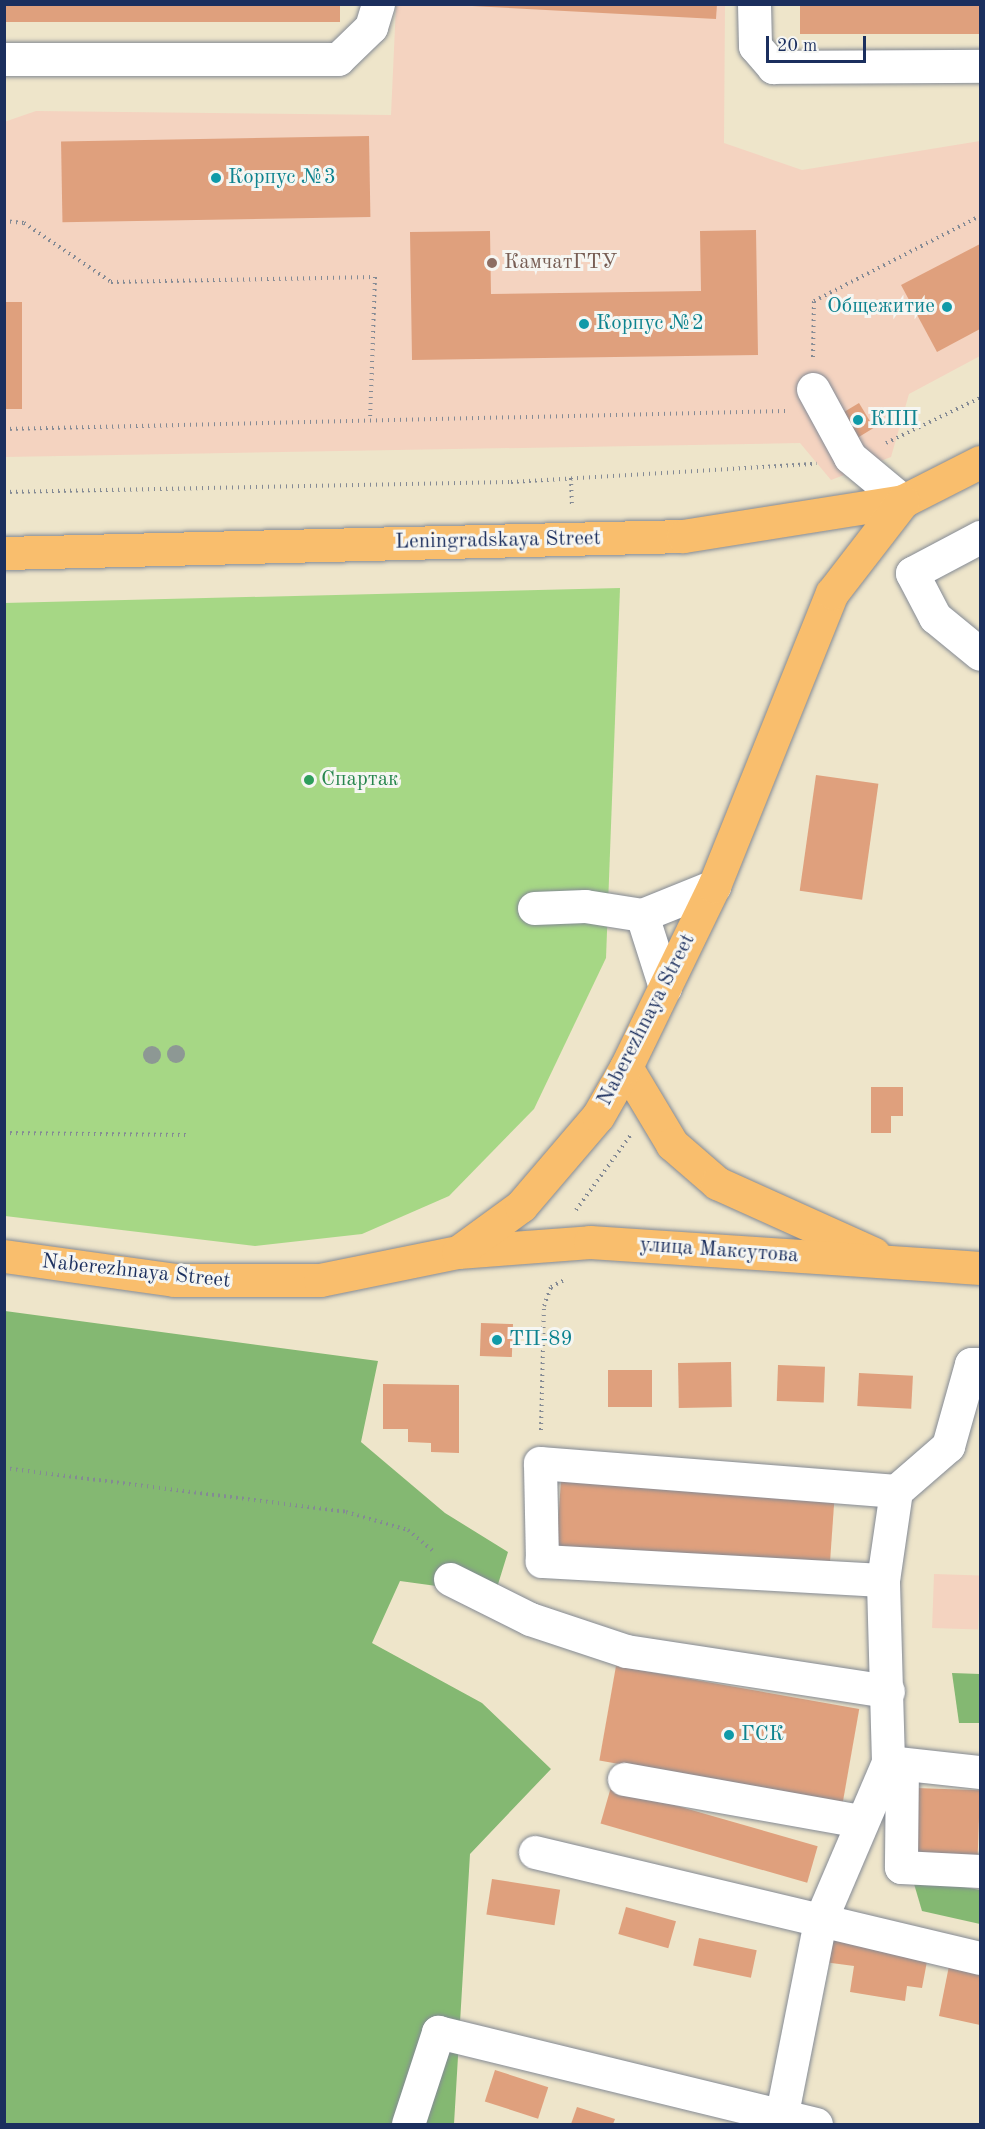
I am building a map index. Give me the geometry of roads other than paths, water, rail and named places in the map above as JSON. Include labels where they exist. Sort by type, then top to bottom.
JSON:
[{"type":"main road","name":"Leningradskaya Street","points":[[4,553],[683,536],[903,501],[981,462]]},
{"type":"main road","name":"Naberezhnaya Street","points":[[4,1256],[174,1280],[248,1283],[320,1280],[458,1252],[547,1180],[598,1116],[626,1067],[665,987],[714,886],[832,593],[903,501]]},
{"type":"main road","points":[[626,1067],[672,1143],[717,1183],[892,1262]]},
{"type":"main road","name":"улица Максутова","points":[[458,1252],[590,1242],[981,1268]]},
{"type":"street","points":[[4,84],[16,59],[338,59],[371,27],[378,4]]},
{"type":"street","points":[[754,4],[755,46],[773,67],[981,66]]},
{"type":"street","points":[[818,400],[850,457],[903,501]]},
{"type":"street","points":[[981,537],[912,573],[935,618],[981,654]]},
{"type":"street","points":[[534,908],[585,906],[642,915],[714,886]]},
{"type":"street","points":[[642,915],[665,987]]},
{"type":"street","points":[[981,1364],[971,1364],[948,1446],[896,1491],[883,1580],[888,1691],[901,1868],[981,1871]]},
{"type":"street","points":[[883,1580],[542,1561],[540,1463],[896,1491]]},
{"type":"street","points":[[445,1568],[530,1619],[626,1651],[888,1691]]},
{"type":"street","points":[[895,1763],[981,1772]]},
{"type":"street","points":[[781,2118],[820,1921],[859,1821],[873,1805],[895,1763]]},
{"type":"street","points":[[624,1779],[859,1821]]},
{"type":"street","points":[[535,1852],[981,1958]]},
{"type":"street","points":[[408,2124],[438,2032],[781,2118],[816,2124]]},
{"type":"place","name":"Корпус №3","points":[[216,178]]},
{"type":"place","name":"КамчатГТУ","points":[[492,263]]},
{"type":"place","name":"Общежитие","points":[[947,307]]},
{"type":"place","name":"Корпус №2","points":[[584,324]]},
{"type":"place","name":"КПП","points":[[858,420]]},
{"type":"place","name":"Спартак","points":[[309,780]]},
{"type":"place","name":"ТП-89","points":[[497,1340]]},
{"type":"place","name":"ГСК","points":[[729,1735]]}]
